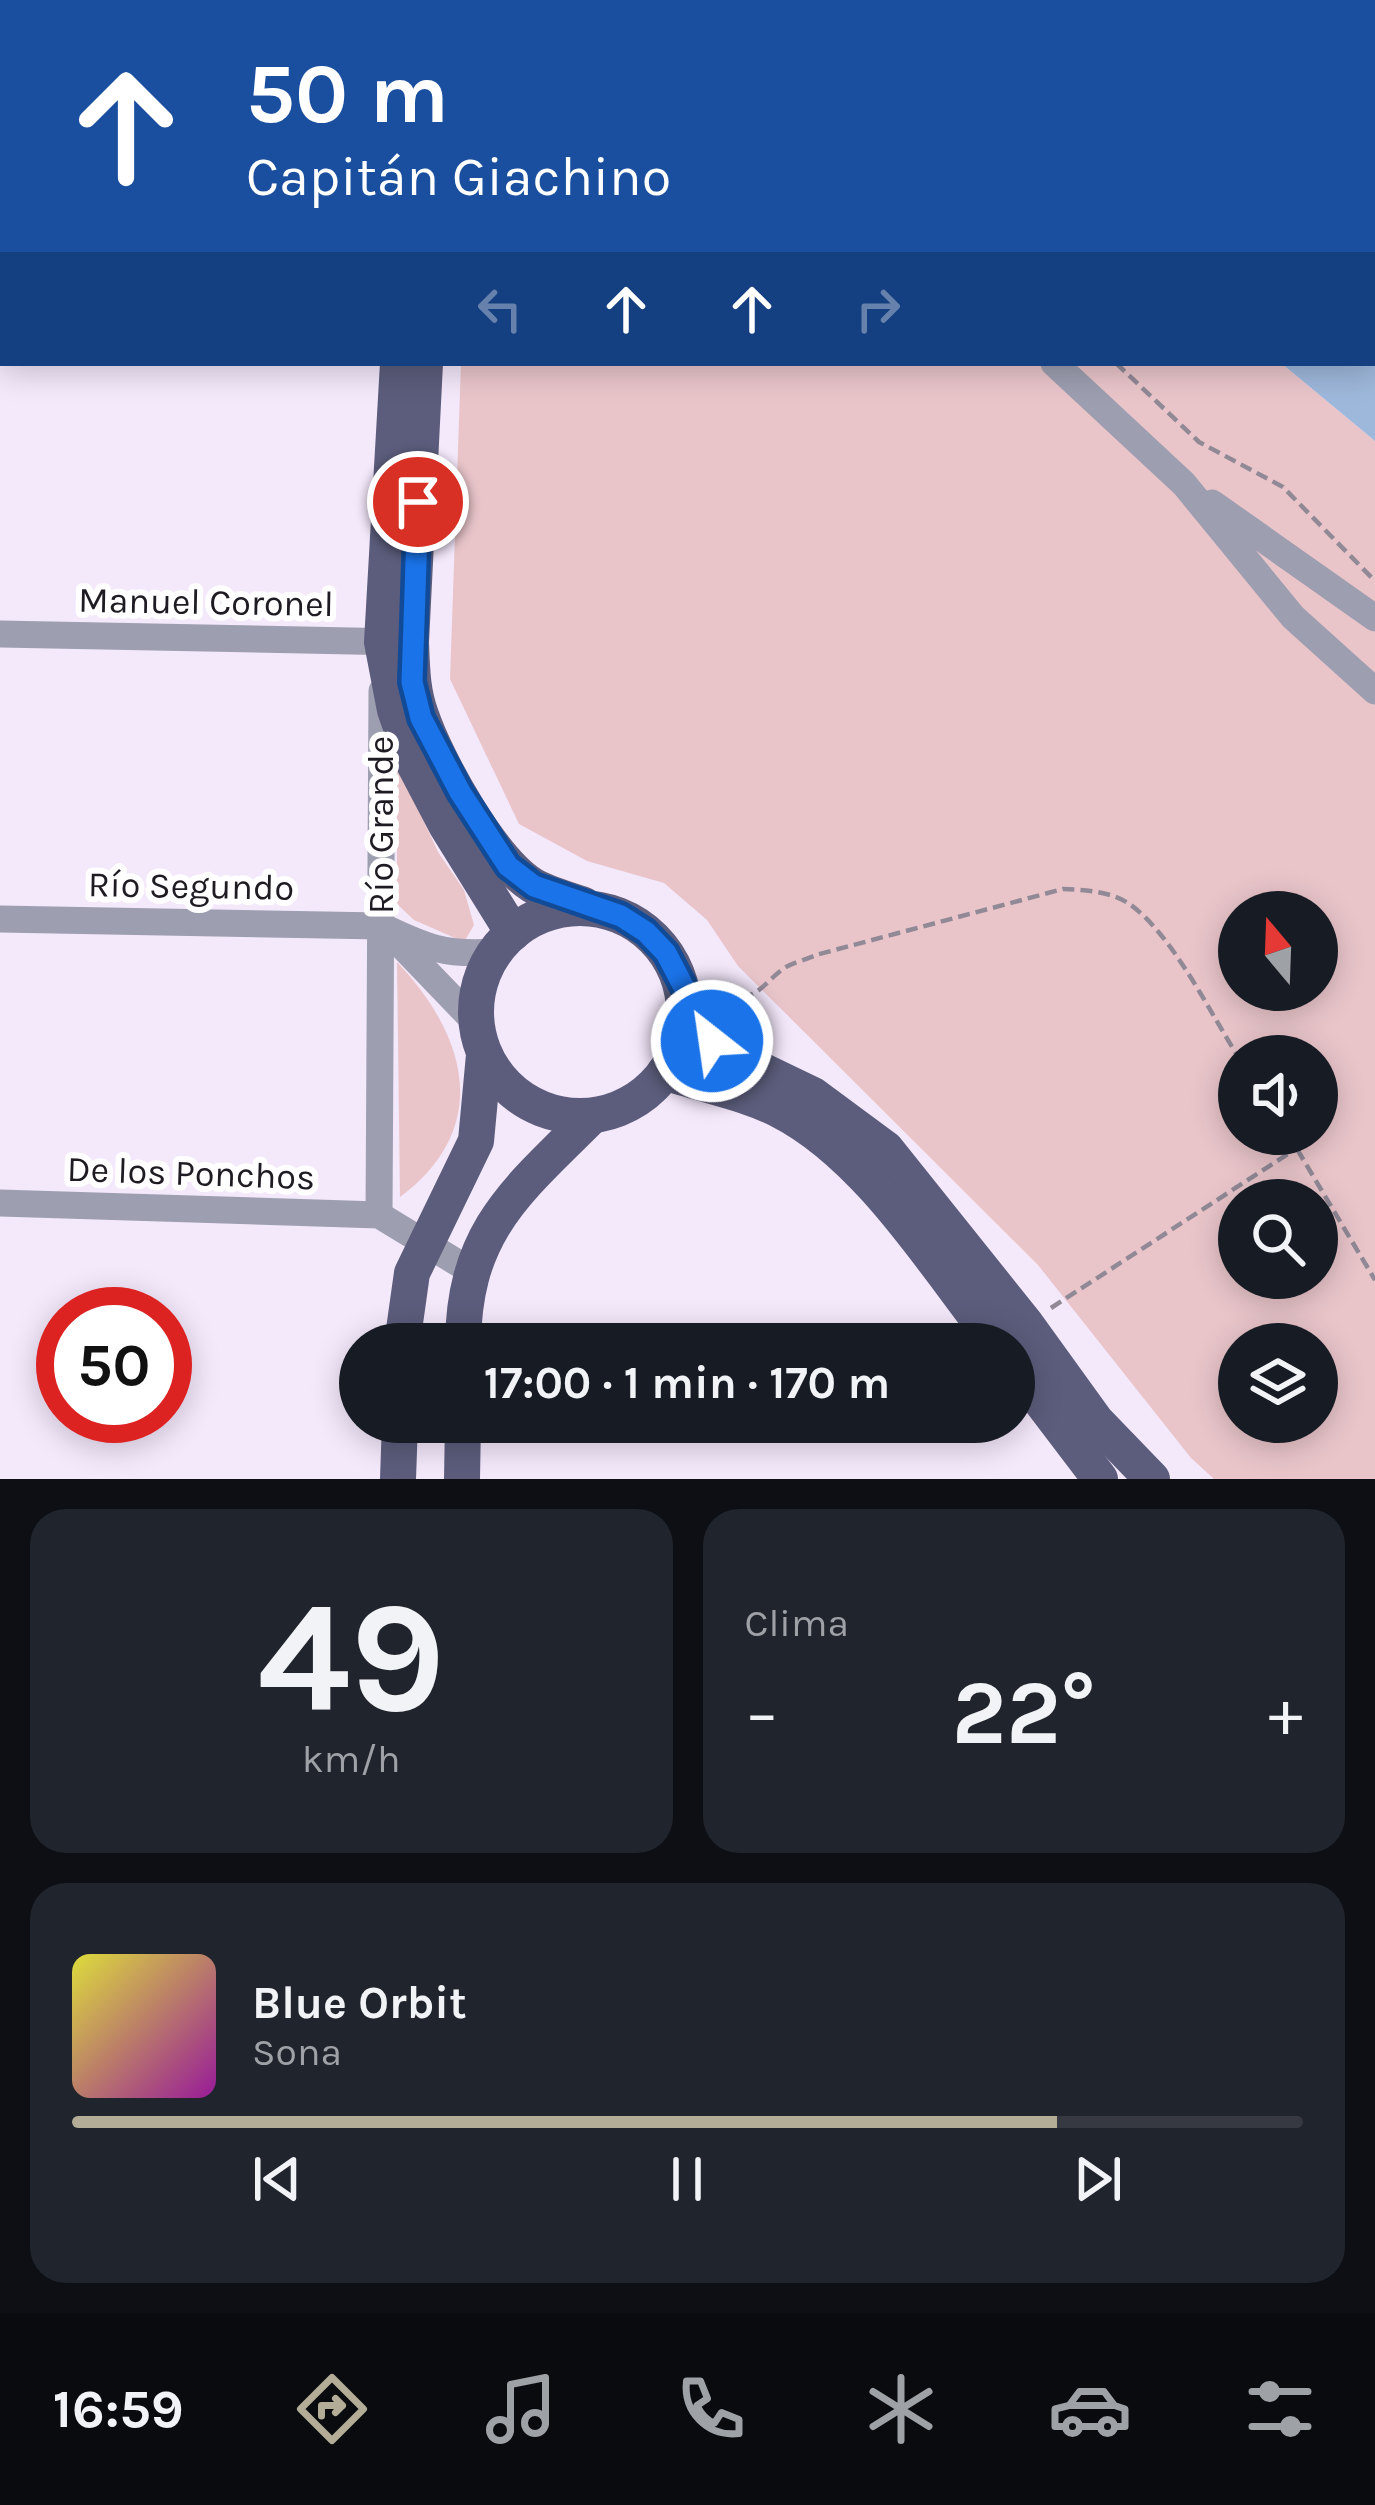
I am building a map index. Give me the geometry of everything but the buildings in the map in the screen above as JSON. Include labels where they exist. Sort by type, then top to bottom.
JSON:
[{"type":"main road","name":"Río Grande","points":[[397,642],[398,366]]},
{"type":"main road","points":[[424,366],[397,642],[395,710],[414,764],[493,908],[504,942]]},
{"type":"main road","points":[[397,642],[421,718],[482,832],[508,866],[534,886],[621,916],[646,932],[666,953],[712,1041],[732,1056],[813,1094],[886,1149],[1005,1323]]},
{"type":"main road","points":[[404,1323],[412,1273],[476,1142],[480,1039],[476,998],[504,942],[537,917],[565,909],[593,909]]},
{"type":"main road","points":[[480,1039],[502,1083],[528,1103],[559,1115],[592,1116],[620,1109],[645,1094],[678,1048],[681,986]]},
{"type":"main road","points":[[665,1072],[779,1110],[824,1140],[1002,1323]]},
{"type":"main road","points":[[465,1323],[471,1271],[495,1218],[592,1116]]},
{"type":"main road","points":[[1035,1358],[1152,1479]]},
{"type":"main road","points":[[1035,1394],[1100,1479]]},
{"type":"main road","points":[[398,1479],[399,1443]]},
{"type":"main road","points":[[462,1479],[463,1443]]},
{"type":"street","points":[[1057,366],[1184,484],[1293,617],[1375,691]]},
{"type":"street","points":[[1184,484],[1375,618]]},
{"type":"street","name":"Manuel Coronel","points":[[0,634],[397,642]]},
{"type":"street","name":"Río Grande","points":[[379,1215],[381,926],[397,642]]},
{"type":"street","name":"Río Segundo","points":[[0,919],[381,926]]},
{"type":"street","points":[[381,926],[433,950],[457,955],[504,942]]},
{"type":"street","points":[[381,926],[445,985],[480,1039]]},
{"type":"street","name":"De los Ponchos","points":[[0,1203],[379,1215]]},
{"type":"street","points":[[379,1215],[471,1271]]},
{"type":"path","points":[[1119,366],[1199,442],[1283,487],[1375,581]]},
{"type":"path","points":[[681,986],[736,999],[751,996],[786,967],[816,955],[1063,889],[1094,891],[1124,900],[1152,923],[1224,1035]]},
{"type":"path","points":[[1029,1323],[1286,1155]]},
{"type":"path","points":[[1301,1155],[1375,1280]]},
{"type":"shaded area","points":[[461,366],[1285,366],[1375,441],[1375,1479],[1214,1479],[1191,1458],[1038,1265],[738,966],[707,920],[664,883],[587,861],[519,824],[450,679]]},
{"type":"shaded area","points":[[397,763],[438,852],[464,890],[474,925],[464,942],[414,920],[397,904]]},
{"type":"shaded area","points":[[397,962],[440,1020],[460,1081],[449,1141],[429,1170],[400,1197]]},
{"type":"water","points":[[1285,366],[1375,366],[1375,441]]},
{"type":"route","points":[[418,502],[412,682],[421,718],[460,792],[508,866],[534,886],[621,916],[646,932],[666,953],[712,1041]]}]
